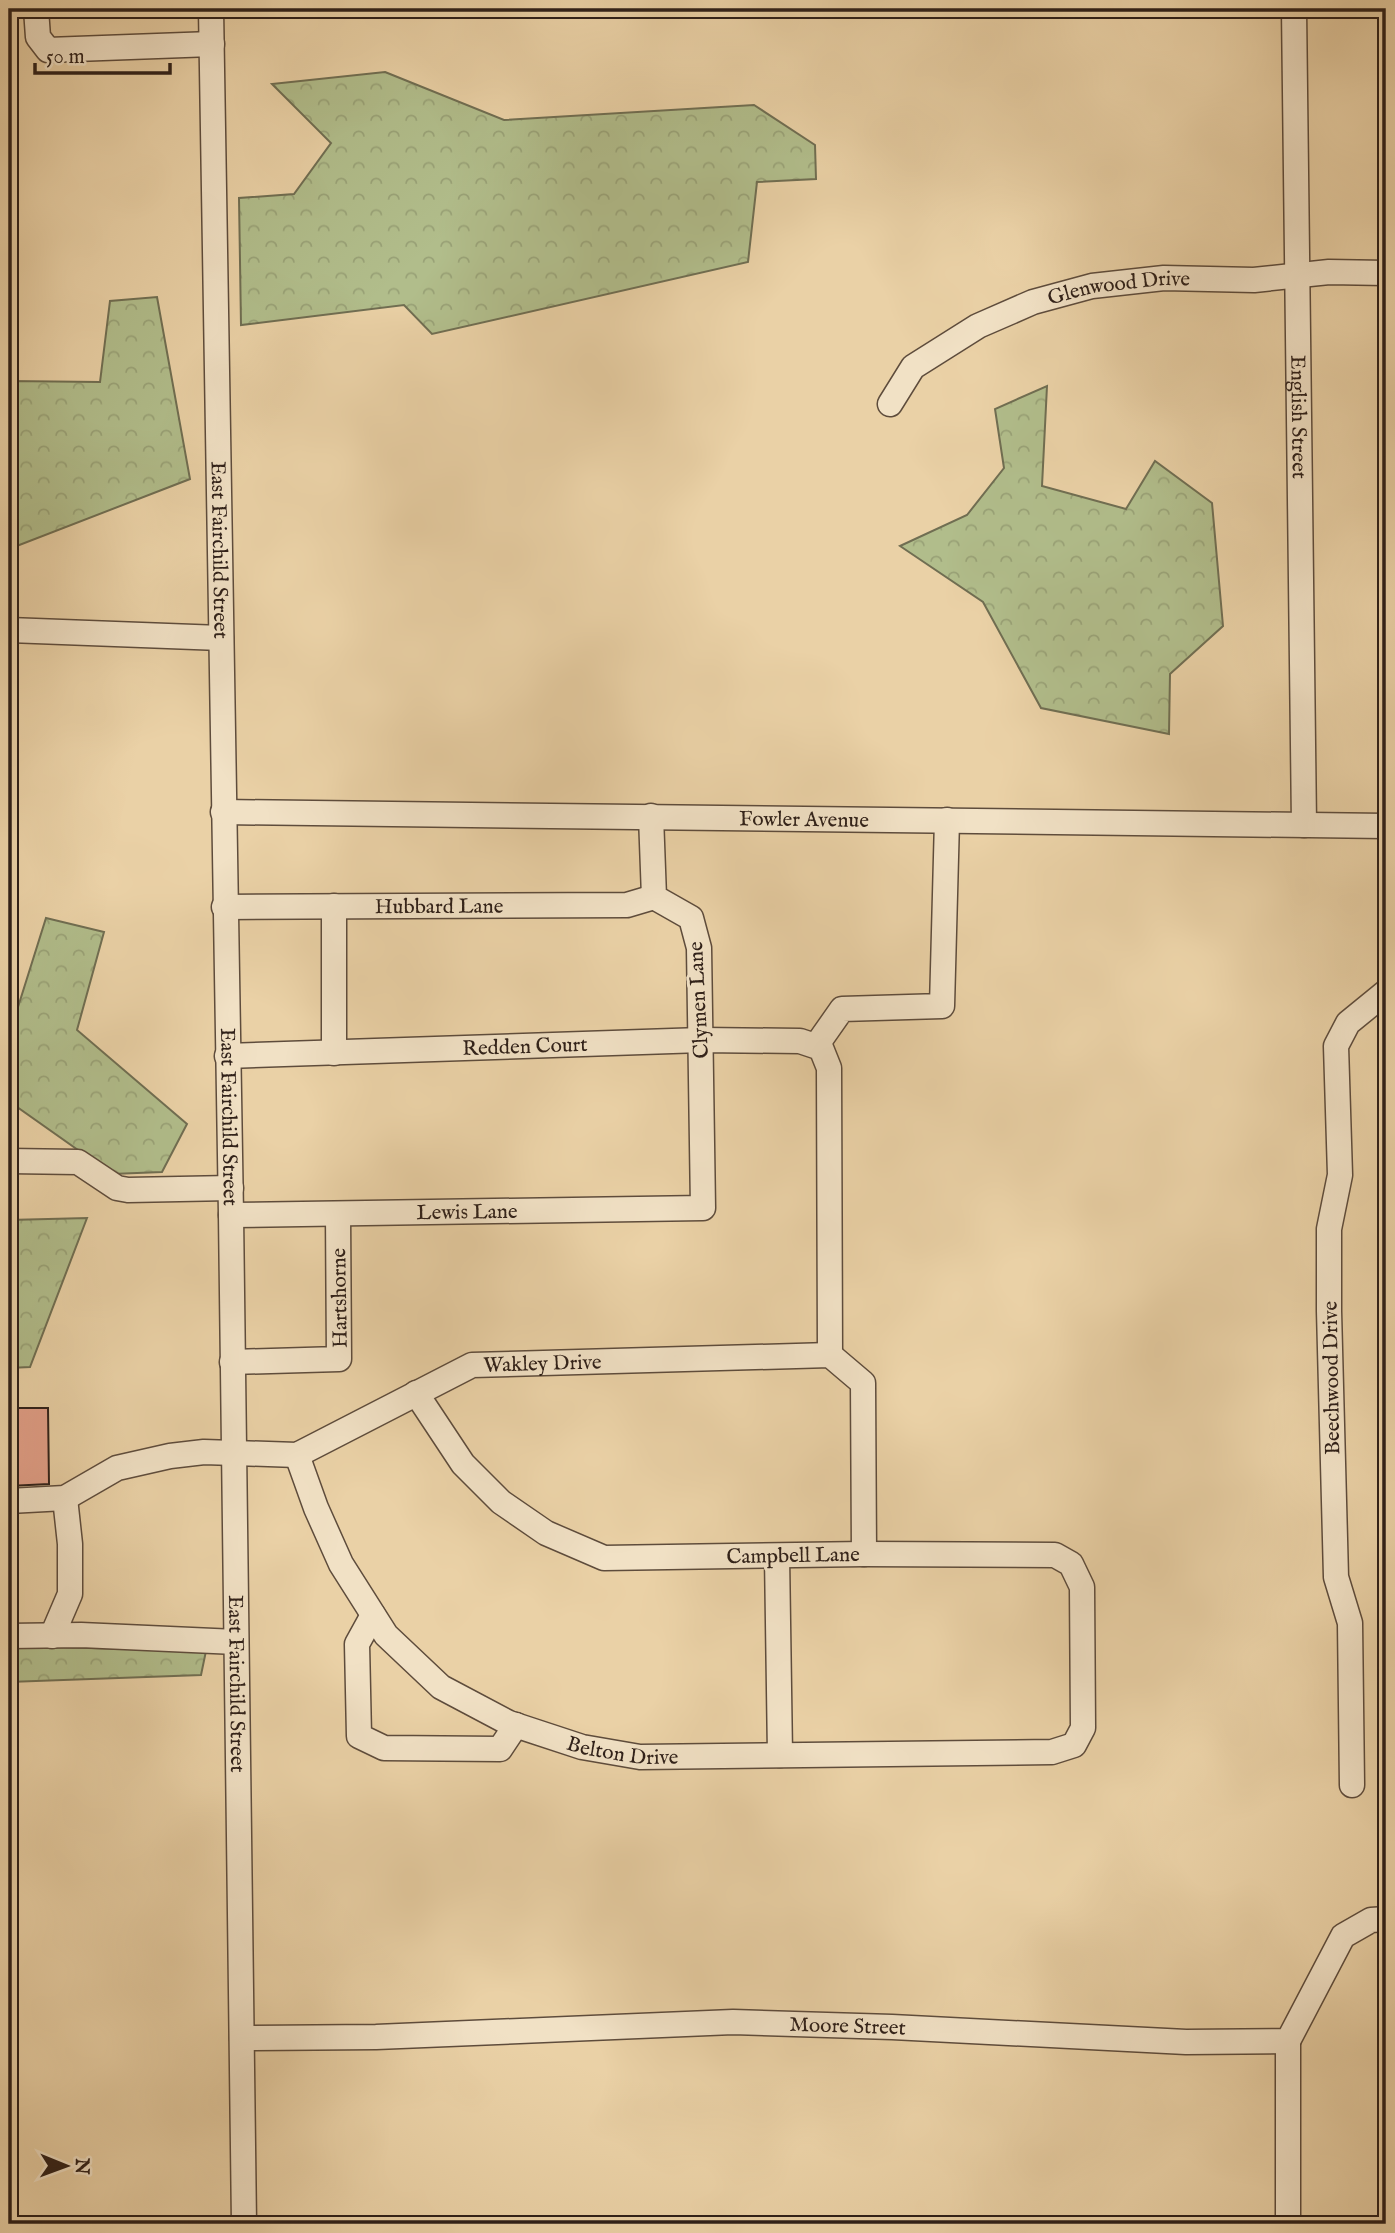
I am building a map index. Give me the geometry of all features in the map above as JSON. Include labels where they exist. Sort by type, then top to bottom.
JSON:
[{"type":"street","points":[[36,9],[38,37],[48,50],[212,44]]},
{"type":"street","name":"East Fairchild Street","points":[[211,9],[244,2224]]},
{"type":"street","name":"English Street","points":[[1294,9],[1304,825]]},
{"type":"street","name":"Glenwood Drive","points":[[890,404],[913,367],[978,326],[1033,302],[1092,286],[1164,278],[1254,280],[1329,272],[1386,273]]},
{"type":"street","points":[[9,630],[221,638]]},
{"type":"street","name":"Fowler Avenue","points":[[223,813],[1386,826]]},
{"type":"street","points":[[652,816],[654,897]]},
{"type":"street","points":[[864,1554],[863,1383],[830,1355],[829,1068],[819,1047],[842,1009],[942,1006],[947,820]]},
{"type":"street","name":"Hubbard Lane","points":[[224,907],[627,905],[654,897]]},
{"type":"street","name":"Clymen Lane","points":[[654,897],[691,918],[699,948],[704,1208]]},
{"type":"street","points":[[334,906],[334,1053]]},
{"type":"street","name":"Beechwood Drive","points":[[1352,1784],[1350,1623],[1336,1577],[1329,1311],[1329,1230],[1339,1175],[1336,1046],[1348,1023],[1386,992]]},
{"type":"street","name":"Redden Court","points":[[228,1056],[702,1040],[800,1041],[819,1047]]},
{"type":"street","points":[[9,1161],[78,1162],[117,1188],[128,1190],[230,1188]]},
{"type":"street","name":"Lewis Lane","points":[[231,1215],[704,1208]]},
{"type":"street","name":"Hartshorne","points":[[232,1362],[340,1359],[338,1214]]},
{"type":"street","name":"Wakley Drive","points":[[65,1498],[117,1468],[170,1456],[204,1452],[297,1455],[472,1365],[830,1355]]},
{"type":"street","name":"Campbell Lane","points":[[416,1393],[463,1464],[501,1502],[547,1533],[604,1558],[864,1554],[1055,1555],[1071,1564],[1082,1587],[1083,1728]]},
{"type":"street","name":"Belton Drive","points":[[297,1455],[316,1508],[341,1564],[386,1635],[441,1687],[516,1725],[582,1747],[640,1757],[1052,1752],[1074,1745],[1083,1728]]},
{"type":"street","points":[[9,1501],[65,1498],[70,1544],[69,1594],[52,1636]]},
{"type":"street","points":[[777,1556],[780,1755]]},
{"type":"street","points":[[373,1615],[357,1644],[359,1737],[384,1748],[500,1749],[516,1725]]},
{"type":"street","points":[[9,1636],[236,1642]]},
{"type":"street","points":[[1288,2224],[1288,2041],[1343,1936],[1371,1920],[1386,1919]]},
{"type":"street","name":"Moore Street","points":[[242,2038],[376,2037],[733,2022],[1186,2042],[1288,2041]]},
{"type":"green space","points":[[385,72],[504,120],[754,105],[815,145],[816,179],[757,182],[748,262],[432,334],[404,305],[241,325],[239,198],[294,194],[331,143],[272,84]]},
{"type":"green space","points":[[157,297],[190,479],[9,549],[9,381],[100,382],[110,301]]},
{"type":"green space","points":[[1047,386],[1042,486],[1126,509],[1155,461],[1212,503],[1223,626],[1170,674],[1169,734],[1041,708],[983,602],[900,546],[967,515],[1004,468],[995,409]]},
{"type":"green space","points":[[46,918],[104,932],[77,1030],[187,1124],[162,1172],[112,1174],[17,1107],[9,1106],[9,1007],[18,1007]]},
{"type":"green space","points":[[87,1218],[30,1367],[9,1368],[9,1220]]},
{"type":"green space","points":[[9,1646],[206,1651],[201,1675],[9,1682]]},
{"type":"building","points":[[9,1408],[48,1408],[49,1484],[9,1486]]}]
